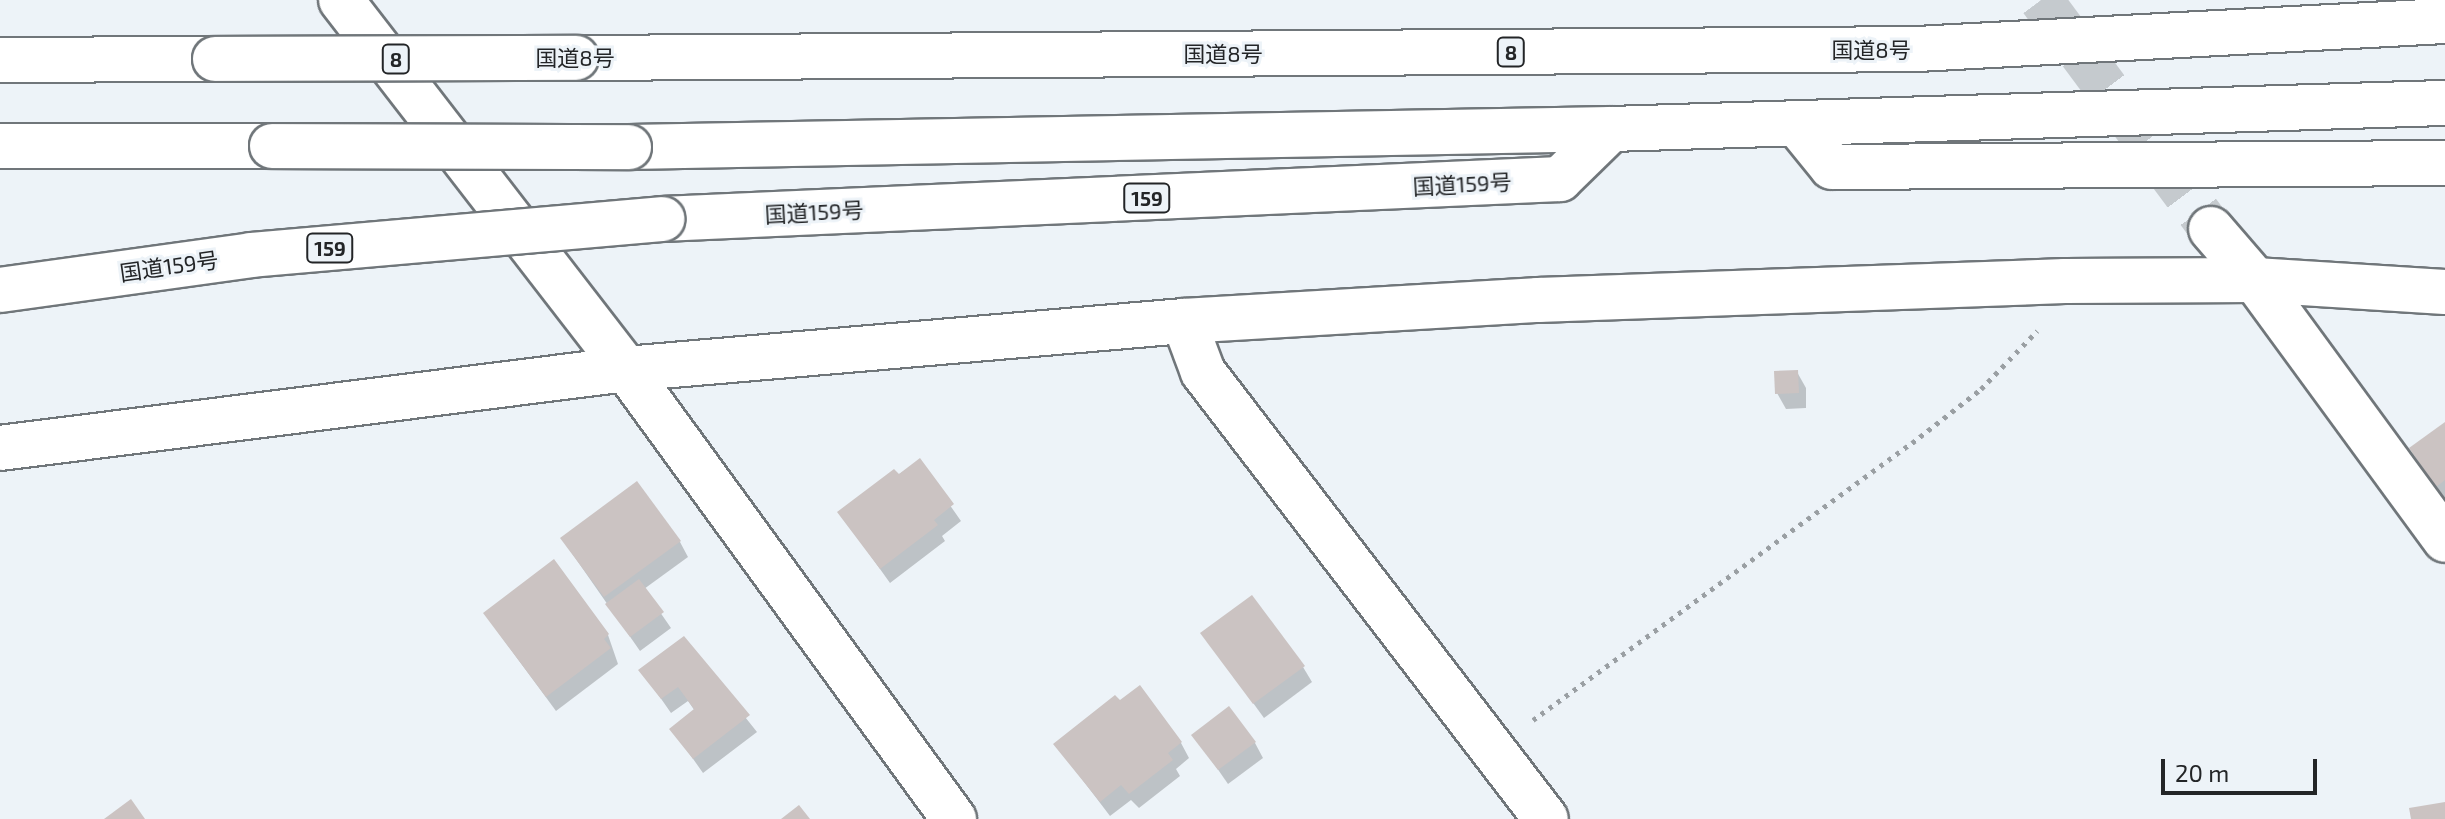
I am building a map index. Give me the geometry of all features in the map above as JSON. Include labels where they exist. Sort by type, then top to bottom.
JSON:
[{"type":"main road","points":[[341,0],[626,369],[954,819]]},
{"type":"main road","name":"国道8号","points":[[0,60],[1917,49],[2445,21]]},
{"type":"main road","points":[[0,146],[629,147],[1611,129],[2445,103]]},
{"type":"main road","points":[[1797,124],[1832,167],[2445,163]]},
{"type":"main road","name":"国道159号","points":[[0,290],[251,255],[662,219],[1560,179],[1611,129]]},
{"type":"main road","points":[[2211,229],[2255,280],[2445,540]]},
{"type":"main road","points":[[0,448],[626,369],[1184,321],[1554,299],[2065,281],[2255,280],[2445,292]]},
{"type":"main road","points":[[1184,321],[1203,372],[1546,819]]},
{"type":"path","points":[[1493,749],[1981,389],[2031,342],[2065,281]]},
{"type":"building","points":[[1798,370],[1799,393],[1775,394],[1774,371]]},
{"type":"building","points":[[2445,422],[2445,480],[2436,487],[2409,448]]},
{"type":"building","points":[[920,458],[954,504],[934,520],[938,525],[880,569],[837,512],[894,469],[899,474]]},
{"type":"building","points":[[637,481],[681,541],[604,597],[560,538]]},
{"type":"building","points":[[554,559],[609,634],[604,639],[611,648],[546,697],[483,613]]},
{"type":"building","points":[[639,579],[664,612],[630,637],[605,604]]},
{"type":"building","points":[[1252,595],[1305,666],[1253,704],[1200,633]]},
{"type":"building","points":[[684,636],[750,715],[693,759],[669,729],[694,709],[678,687],[661,699],[638,670]]},
{"type":"building","points":[[1140,685],[1182,742],[1168,753],[1173,760],[1129,794],[1121,785],[1100,802],[1053,744],[1115,695],[1120,700]]},
{"type":"building","points":[[1229,706],[1256,742],[1218,770],[1191,735]]},
{"type":"building","points":[[131,799],[145,819],[104,819]]},
{"type":"building","points":[[2445,802],[2445,819],[2411,819],[2409,808]]},
{"type":"building","points":[[799,805],[810,819],[781,819]]},
{"type":"tunnel","points":[[2041,0],[2211,229]]}]
